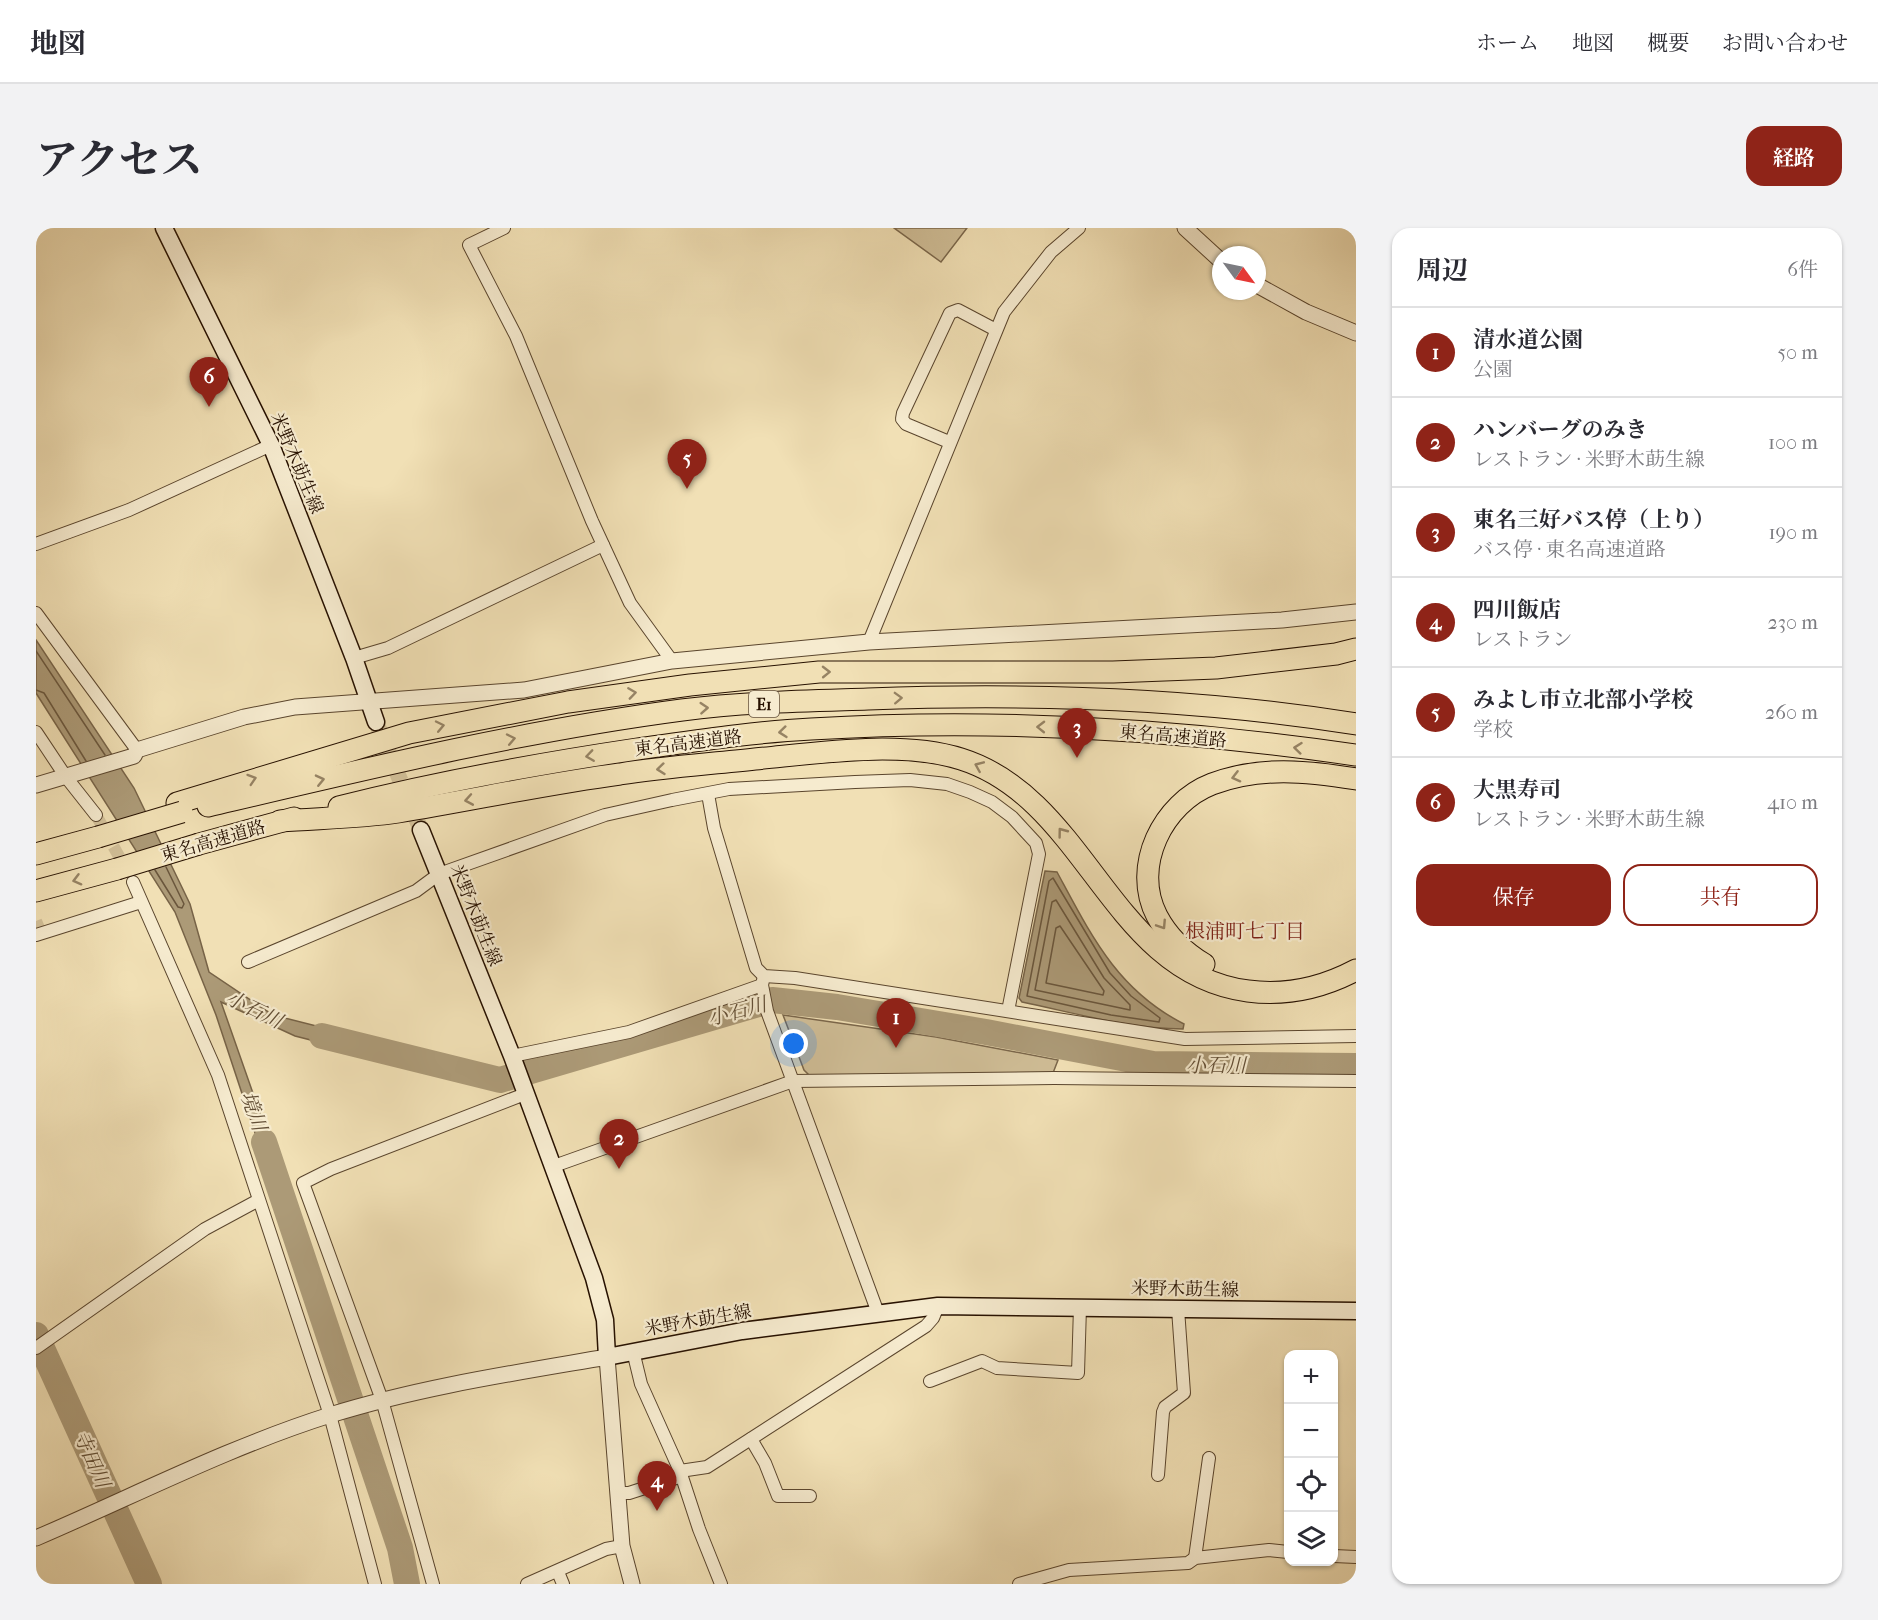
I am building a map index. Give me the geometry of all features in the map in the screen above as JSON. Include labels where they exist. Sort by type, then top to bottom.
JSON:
[{"type":"highway","points":[[40,853],[97,826],[179,808],[409,733],[568,702],[690,685],[819,672],[1113,672],[1216,668],[1336,654],[1356,649]]},
{"type":"highway","name":"東名高速道路","points":[[179,808],[547,731],[695,709],[806,701],[941,696],[1067,697],[1201,705],[1356,724]]},
{"type":"highway","name":"東名高速道路","points":[[36,891],[125,875],[199,844],[385,795],[536,764],[688,742],[810,729],[952,726],[1067,728],[1197,738],[1356,756]]},
{"type":"highway","points":[[280,822],[394,812],[620,773],[863,751],[927,751],[960,759],[994,773],[1029,797],[1056,824],[1123,913],[1154,945],[1181,966],[1211,982],[1240,990],[1275,993],[1327,984],[1356,970]]},
{"type":"highway","points":[[1356,780],[1306,771],[1253,773],[1210,785],[1180,804],[1168,817],[1157,836],[1148,875],[1155,914],[1165,929],[1177,945],[1210,967],[1250,979],[1288,980],[1329,969],[1356,954]]},
{"type":"main road","name":"米野木莇生線","points":[[164,228],[271,445],[354,658],[376,722]]},
{"type":"main road","name":"米野木莇生線","points":[[421,830],[512,1057],[594,1278],[605,1320],[607,1357],[742,1331],[938,1306],[1356,1311]]},
{"type":"street","points":[[504,228],[469,245],[516,336],[630,603],[672,661]]},
{"type":"street","points":[[869,642],[1004,312],[1051,252],[1079,228]]},
{"type":"street","points":[[1185,228],[1212,253]]},
{"type":"street","points":[[1266,290],[1306,312],[1356,333]]},
{"type":"street","points":[[949,442],[906,424],[902,419],[903,413],[950,313],[958,310],[996,330]]},
{"type":"street","points":[[36,544],[129,510],[271,445]]},
{"type":"street","points":[[354,658],[388,648],[603,544]]},
{"type":"street","points":[[37,782],[66,777],[244,717],[295,707],[524,690],[672,661],[869,642],[1282,620],[1356,612]]},
{"type":"street","points":[[36,613],[135,753]]},
{"type":"street","points":[[36,732],[97,826]]},
{"type":"street","points":[[249,962],[416,891],[439,874],[605,815],[729,789],[910,780],[947,784],[970,792],[1012,817],[1036,843],[1039,854],[1008,1011]]},
{"type":"street","points":[[708,794],[714,828],[763,985],[766,1011],[878,1313]]},
{"type":"street","points":[[125,875],[141,902],[218,1076],[257,1201],[330,1415],[375,1584]]},
{"type":"street","points":[[36,935],[141,902]]},
{"type":"street","points":[[512,1057],[628,1032],[763,985],[795,978],[1185,1039],[1356,1036]]},
{"type":"street","points":[[554,1166],[793,1082],[1054,1078],[1356,1081]]},
{"type":"street","points":[[433,1584],[382,1400],[303,1183],[331,1169],[524,1092]]},
{"type":"street","points":[[36,1348],[206,1229],[257,1201]]},
{"type":"street","points":[[617,1493],[629,1493],[681,1473],[707,1467],[926,1326],[938,1306]]},
{"type":"street","points":[[930,1381],[982,1361],[997,1368],[1078,1373],[1080,1307]]},
{"type":"street","points":[[1158,1474],[1163,1412],[1165,1407],[1184,1393],[1178,1309]]},
{"type":"street","points":[[633,1351],[641,1384],[681,1473],[699,1529],[721,1584]]},
{"type":"street","points":[[36,1538],[132,1497],[224,1453],[330,1415],[382,1400],[607,1357],[622,1546],[632,1584]]},
{"type":"street","points":[[751,1439],[765,1463],[778,1496],[810,1496]]},
{"type":"street","points":[[1195,1558],[1209,1458]]},
{"type":"street","points":[[527,1584],[606,1549],[622,1546]]},
{"type":"street","points":[[1019,1584],[1070,1570],[1188,1563],[1195,1558],[1269,1550],[1284,1552]]},
{"type":"street","points":[[1338,1556],[1356,1557]]},
{"type":"street","points":[[558,1572],[563,1584]]},
{"type":"shaded area","points":[[894,228],[967,228],[941,262]]},
{"type":"shaded area","points":[[783,1015],[936,1037],[1058,1060],[1053,1073],[811,1077],[804,1070]]},
{"type":"water","points":[[36,640],[134,788],[190,904],[209,972],[273,1015],[356,1036],[354,1051],[295,1036],[221,1002],[281,1173],[270,1178],[216,1015],[175,912],[36,693]]},
{"type":"water","points":[[1045,871],[1057,872],[1094,939],[1123,978],[1141,995],[1184,1024],[1183,1029],[1122,1023],[1022,1002],[1019,998]]},
{"type":"waterway","name":"小石川","points":[[322,1036],[500,1080],[772,1000],[837,1007],[986,1032],[1153,1064],[1356,1066]]},
{"type":"waterway","name":"境川","points":[[264,1142],[400,1548],[407,1584]]},
{"type":"waterway","name":"寺田川","points":[[36,1335],[149,1584]]},
{"type":"tunnel","points":[[376,722],[421,830]]},
{"type":"tunnel","points":[[96,815],[126,869]]},
{"type":"tunnel","points":[[36,921],[41,933]]},
{"type":"place","name":"大黒寿司","points":[[209,407]]},
{"type":"place","name":"みよし市立北部小学校","points":[[687,489]]},
{"type":"place","name":"東名三好バス停（上り）","points":[[1077,758]]},
{"type":"place","name":"清水道公園","points":[[896,1048]]},
{"type":"place","name":"ハンバーグのみき","points":[[619,1169]]},
{"type":"place","name":"四川飯店","points":[[657,1511]]},
{"type":"district","name":"根浦町七丁目","points":[[1245,931]]}]
